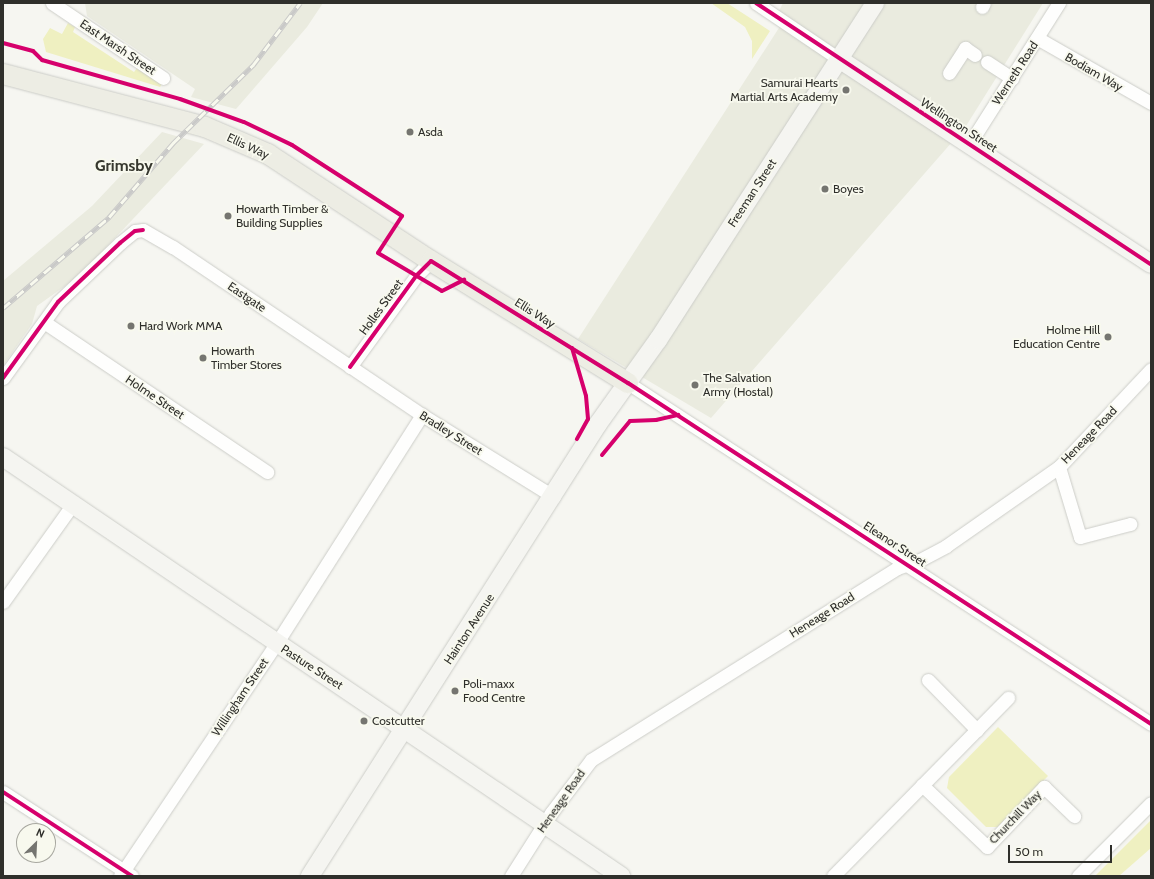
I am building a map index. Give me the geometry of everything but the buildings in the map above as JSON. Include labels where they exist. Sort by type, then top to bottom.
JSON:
[{"type":"main road","name":"Ellis Way","points":[[3,74],[205,127],[268,154],[431,261],[628,383]]},
{"type":"street","name":"East Marsh Street","points":[[52,3],[163,78]]},
{"type":"street","name":"Wellington Street","points":[[756,3],[1151,264]]},
{"type":"street","name":"Freeman Street","points":[[628,383],[875,3]]},
{"type":"street","name":"Werneth Road","points":[[970,143],[1059,3]]},
{"type":"street","name":"Bodiam Way","points":[[1037,38],[1151,103]]},
{"type":"street","points":[[949,73],[970,48]]},
{"type":"street","points":[[987,62],[1012,78]]},
{"type":"street","name":"Eastgate","points":[[44,322],[58,302],[120,243],[135,231],[143,230],[173,247],[350,367]]},
{"type":"street","name":"Holles Street","points":[[350,367],[416,276],[431,261]]},
{"type":"street","points":[[3,378],[44,322]]},
{"type":"street","name":"Holme Street","points":[[44,322],[267,472]]},
{"type":"street","name":"Bradley Street","points":[[350,367],[422,415],[554,497]]},
{"type":"street","name":"Heneage Road","points":[[511,876],[545,823],[591,760],[881,578],[946,546],[1059,467],[1151,369]]},
{"type":"street","name":"Hainton Avenue","points":[[310,876],[554,497],[598,424],[628,383]]},
{"type":"street","name":"Eleanor Street","points":[[628,383],[908,564],[1151,724]]},
{"type":"street","name":"Willingham Street","points":[[125,874],[276,644],[422,415]]},
{"type":"street","name":"Pasture Street","points":[[3,456],[276,644],[405,728],[621,876]]},
{"type":"street","points":[[1059,467],[1080,537],[1130,524]]},
{"type":"street","points":[[3,602],[72,504]]},
{"type":"street","points":[[928,680],[977,730]]},
{"type":"street","points":[[833,876],[1008,698]]},
{"type":"street","name":"Churchill Way","points":[[922,785],[986,847],[1044,787],[1074,816]]},
{"type":"street","points":[[3,792],[125,874]]},
{"type":"street","points":[[1078,876],[1151,803]]},
{"type":"shaded area","points":[[85,3],[323,3],[307,27],[236,109],[191,97],[195,89],[87,16]]},
{"type":"shaded area","points":[[783,3],[1043,3],[966,126],[711,418],[578,339],[786,17],[779,11]]},
{"type":"shaded area","points":[[162,132],[204,144],[79,276],[37,306],[32,324],[3,366],[3,281],[92,206]]},
{"type":"green space","points":[[711,3],[727,3],[770,31],[752,59],[752,41],[745,27]]},
{"type":"green space","points":[[68,23],[75,27],[73,32],[134,72],[137,68],[162,84],[160,87],[46,52],[43,39],[50,28],[62,34]]},
{"type":"green space","points":[[998,727],[1048,776],[998,827],[986,827],[947,788],[949,777]]},
{"type":"green space","points":[[1151,820],[1151,848],[1119,876],[1095,876]]},
{"type":"railway","points":[[3,308],[109,217],[173,143],[253,65],[300,3]]},
{"type":"cycle path","points":[[756,3],[1151,264]]},
{"type":"cycle path","points":[[3,43],[33,51],[42,60],[180,99],[244,122],[292,145],[402,216],[378,253],[442,291],[464,280]]},
{"type":"cycle path","points":[[3,378],[58,302],[120,243],[135,231],[143,230]]},
{"type":"cycle path","points":[[350,367],[416,276],[431,261],[628,383],[1151,724]]},
{"type":"cycle path","points":[[572,348],[586,396],[588,419],[577,439]]},
{"type":"cycle path","points":[[602,455],[630,421],[656,420],[678,415]]},
{"type":"cycle path","points":[[3,792],[132,876]]},
{"type":"place","name":"Samurai Hearts Martial Arts Academy","points":[[846,90]]},
{"type":"place","name":"Asda","points":[[410,132]]},
{"type":"place","name":"Boyes","points":[[825,189]]},
{"type":"place","name":"Howarth Timber & Building Supplies","points":[[228,216]]},
{"type":"place","name":"Hard Work MMA","points":[[131,326]]},
{"type":"place","name":"Holme Hill Education Centre","points":[[1108,337]]},
{"type":"place","name":"Howarth Timber Stores","points":[[203,358]]},
{"type":"place","name":"The Salvation Army (Hostal)","points":[[695,385]]},
{"type":"place","name":"Poli-maxx Food Centre","points":[[455,691]]},
{"type":"place","name":"Costcutter","points":[[364,721]]},
{"type":"district","name":"Grimsby","points":[[124,166]]}]
